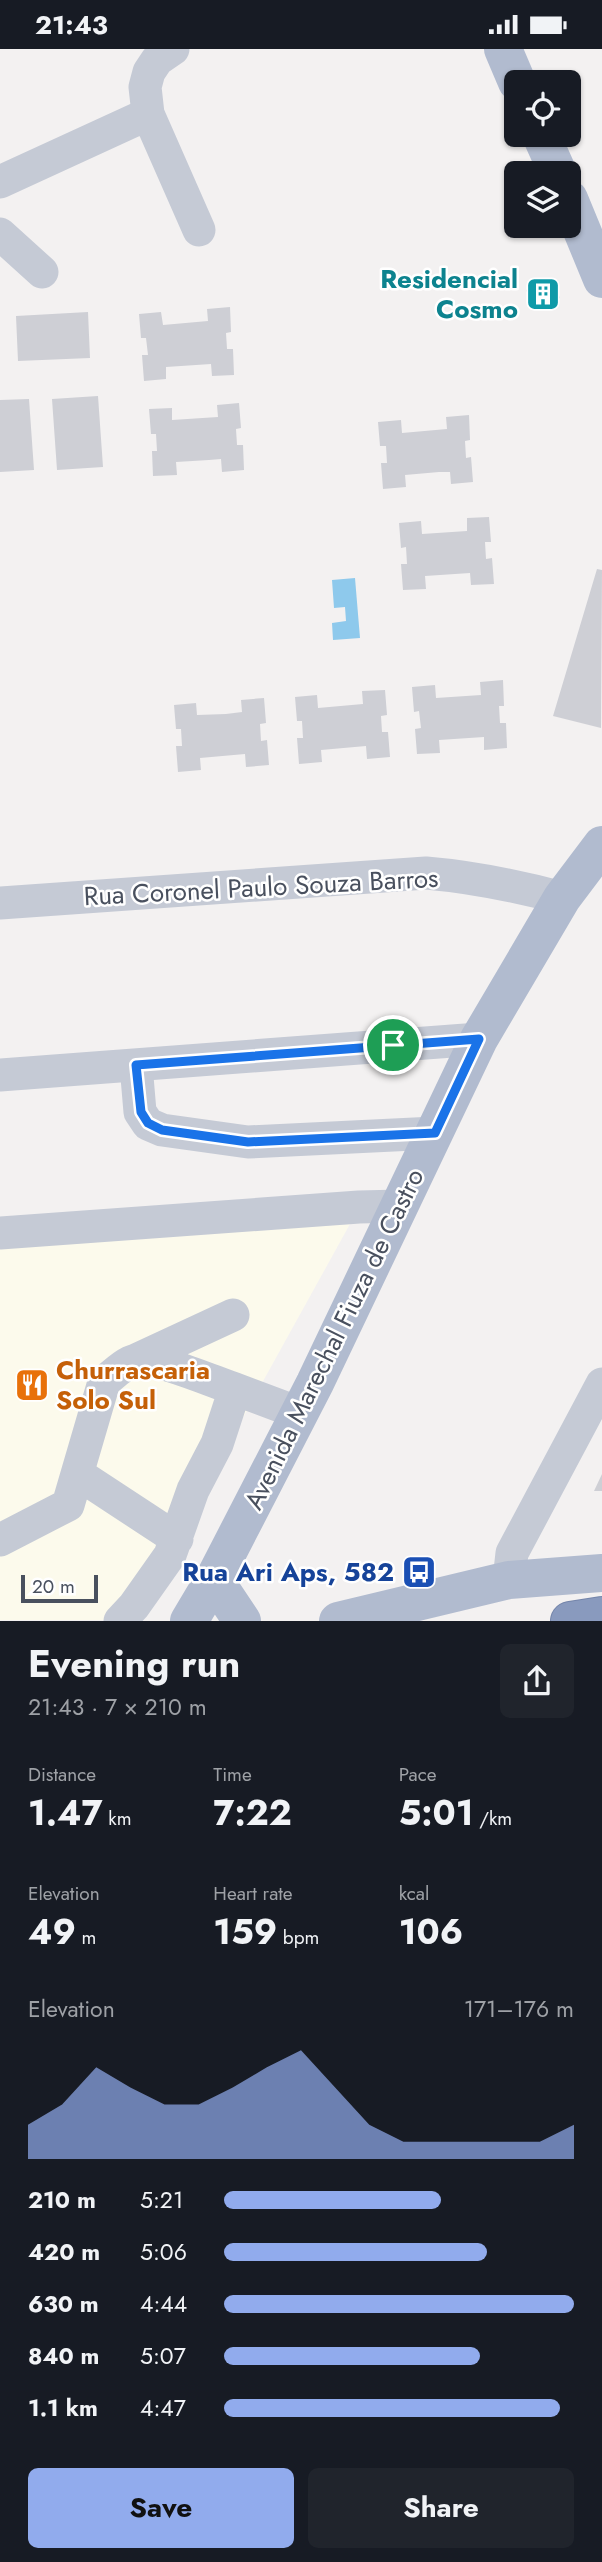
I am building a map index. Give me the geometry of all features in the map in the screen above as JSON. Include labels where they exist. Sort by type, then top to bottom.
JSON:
[{"type":"highway","points":[[570,1621],[602,1616]]},
{"type":"main road","points":[[503,49],[512,70]]},
{"type":"main road","points":[[581,228],[602,279]]},
{"type":"main road","name":"Avenida Marechal Fiuza de Castro","points":[[188,1621],[214,1579],[299,1413],[401,1206],[479,1039],[562,898],[602,845]]},
{"type":"main road","points":[[338,1621],[509,1580],[602,1573]]},
{"type":"main road","points":[[214,1579],[242,1621]]},
{"type":"street","points":[[173,49],[157,60],[149,72],[145,87],[148,114],[199,230]]},
{"type":"street","points":[[0,182],[148,114]]},
{"type":"street","points":[[0,234],[42,272]]},
{"type":"street","name":"Rua Coronel Paulo Souza Barros","points":[[0,903],[426,873],[511,884],[562,898]]},
{"type":"street","points":[[0,1075],[479,1039]]},
{"type":"street","points":[[136,1065],[141,1112],[148,1123],[162,1130],[248,1142],[435,1133]]},
{"type":"street","points":[[0,1233],[401,1206]]},
{"type":"street","points":[[0,1539],[68,1505],[104,1382],[136,1360],[233,1315]]},
{"type":"street","points":[[136,1360],[161,1363],[299,1413]]},
{"type":"street","points":[[509,1580],[512,1553],[602,1384]]},
{"type":"street","points":[[120,1621],[134,1606],[170,1555],[193,1490],[217,1444],[235,1389]]},
{"type":"street","points":[[78,1474],[177,1539]]},
{"type":"shaded area","points":[[350,1224],[131,1620],[0,1620],[0,1245]]},
{"type":"water","points":[[355,578],[360,638],[333,640],[332,623],[346,621],[345,607],[334,608],[332,580]]},
{"type":"building","name":"Residencial Cosmo","points":[[553,279],[560,298],[534,309],[526,290]]},
{"type":"building","points":[[230,307],[231,332],[226,333],[227,349],[233,349],[234,375],[212,376],[211,364],[166,367],[166,379],[144,381],[142,355],[148,355],[146,338],[141,338],[139,314],[161,312],[163,325],[208,321],[207,309]]},
{"type":"building","points":[[88,312],[90,358],[18,361],[16,316]]},
{"type":"building","points":[[98,396],[103,467],[57,470],[52,399]]},
{"type":"building","points":[[29,399],[34,470],[0,472],[0,400]]},
{"type":"building","points":[[239,403],[241,428],[236,429],[237,445],[243,445],[244,470],[222,472],[221,459],[176,462],[177,475],[153,476],[152,451],[157,451],[156,434],[151,434],[149,409],[172,408],[172,420],[218,417],[217,405]]},
{"type":"building","points":[[469,415],[470,440],[465,441],[466,458],[471,457],[473,482],[451,484],[450,472],[439,472],[405,475],[406,487],[383,489],[381,463],[387,463],[386,446],[380,446],[378,422],[401,420],[402,433],[447,429],[446,417]]},
{"type":"building","points":[[489,517],[491,542],[485,542],[486,559],[492,558],[494,584],[471,585],[470,573],[425,576],[426,589],[403,590],[401,564],[407,564],[406,547],[401,548],[399,523],[421,521],[422,534],[467,531],[467,518]]},
{"type":"building","points":[[597,569],[602,570],[601,728],[553,716]]},
{"type":"building","points":[[503,680],[504,706],[499,706],[500,723],[506,723],[507,748],[484,750],[484,737],[439,740],[440,753],[417,754],[415,729],[421,728],[419,711],[414,712],[412,687],[435,685],[436,698],[481,695],[480,682]]},
{"type":"building","points":[[385,690],[387,715],[381,716],[382,732],[388,732],[390,757],[367,759],[366,746],[321,750],[322,762],[299,764],[297,738],[303,738],[302,721],[297,721],[295,697],[317,695],[318,708],[363,704],[362,691]]},
{"type":"building","points":[[264,698],[266,723],[260,724],[261,741],[267,740],[269,765],[246,767],[245,754],[200,758],[201,770],[178,772],[176,746],[182,746],[181,729],[176,729],[174,705],[196,703],[197,715],[226,714],[242,712],[241,700]]},
{"type":"building","points":[[602,1474],[602,1491],[594,1491]]},
{"type":"place","name":"Residencial Cosmo","points":[[543,294]]},
{"type":"place","name":"Churrascaria Solo Sul","points":[[32,1385]]},
{"type":"place","name":"Rua Ari Aps, 582","points":[[419,1572]]},
{"type":"route","points":[[479,1039],[435,1133],[248,1142],[162,1130],[148,1123],[141,1112],[136,1065],[393,1045],[479,1039]]}]
